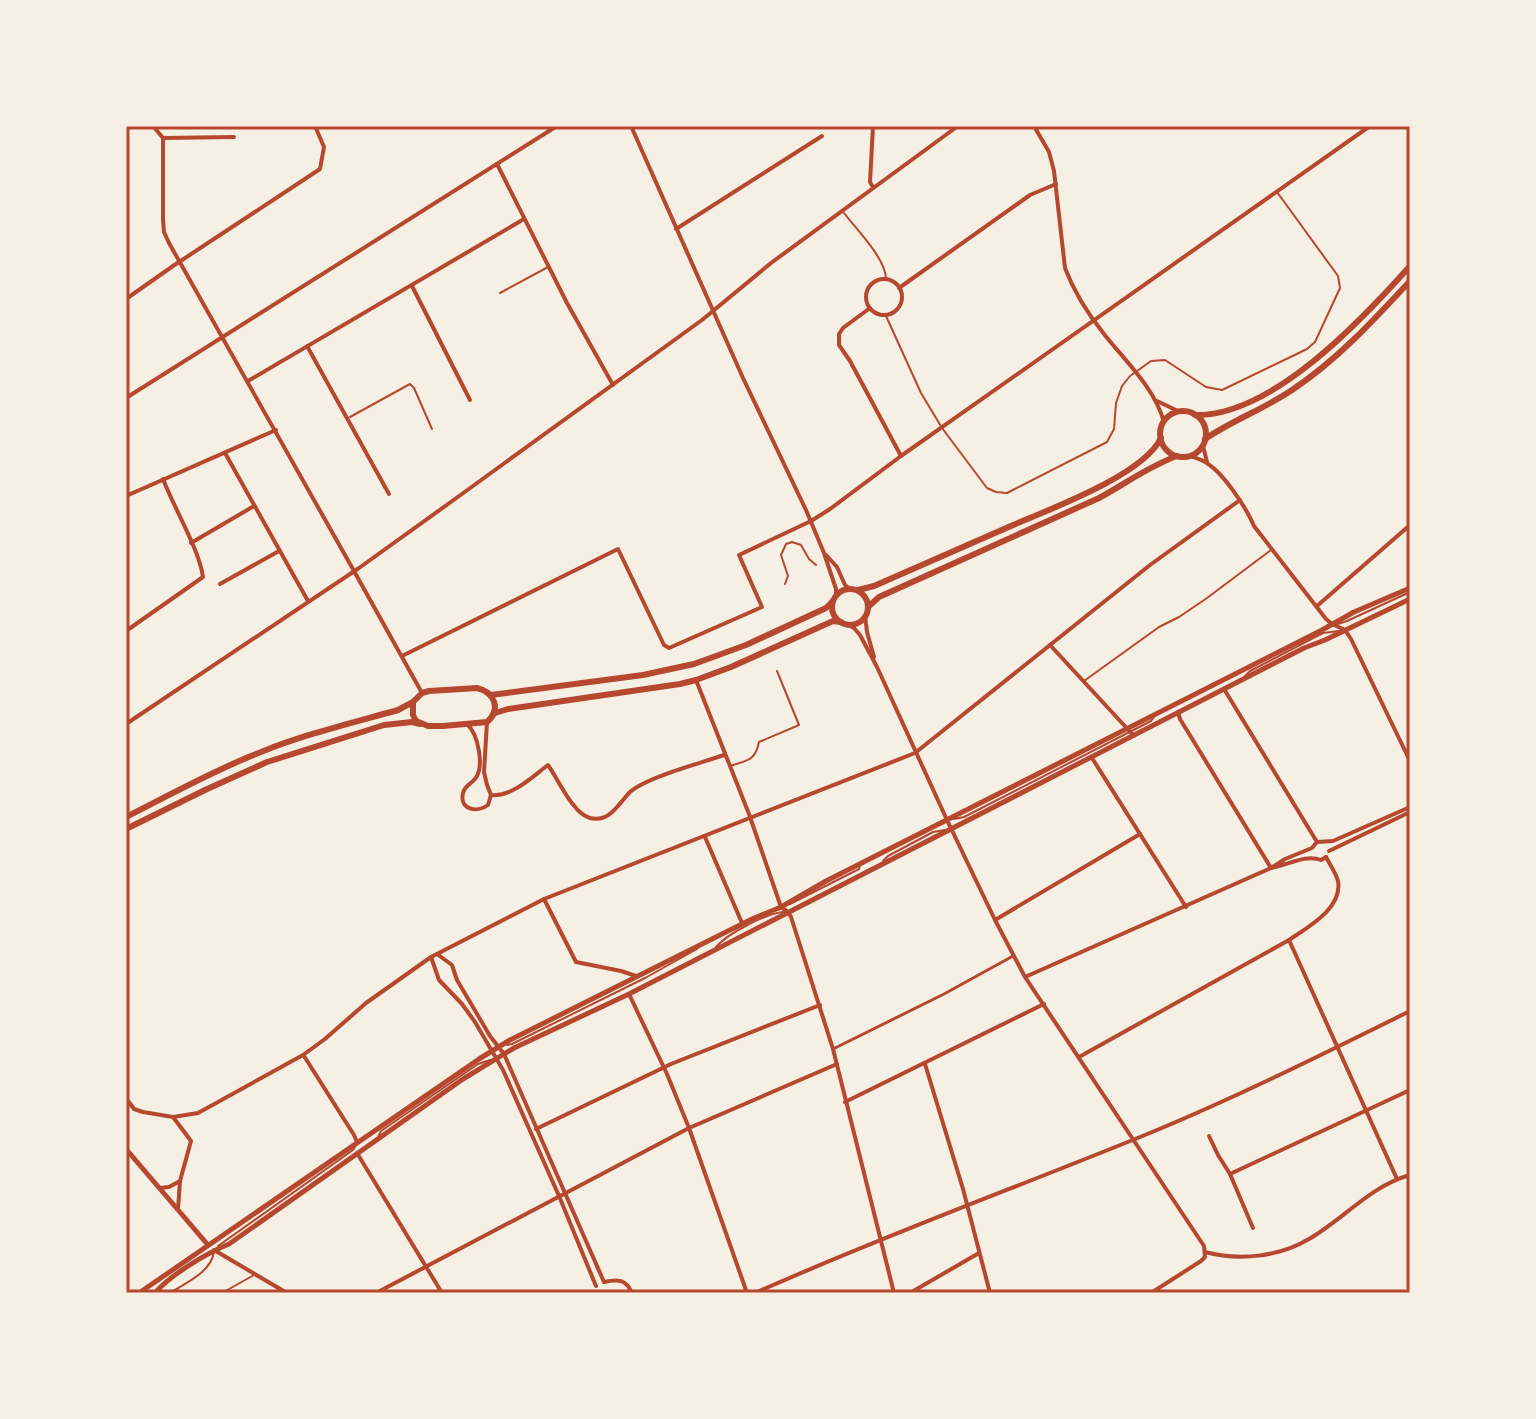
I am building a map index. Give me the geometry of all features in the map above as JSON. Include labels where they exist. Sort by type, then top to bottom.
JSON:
[{"type":"main road","points":[[491,695],[643,675],[694,664],[746,645],[826,608],[842,590],[874,586],[1079,496],[1122,473],[1152,452],[1161,438],[1164,422],[1171,415],[1180,412],[1195,415],[1223,413],[1291,378],[1352,327],[1410,266]]},
{"type":"main road","points":[[868,607],[879,597],[1099,498],[1160,462],[1177,456],[1190,456],[1232,422],[1267,406],[1304,381],[1357,338],[1410,281]]},
{"type":"main road","points":[[1195,415],[1205,427],[1204,442]]},
{"type":"main road","points":[[1161,438],[1168,451],[1177,456]]},
{"type":"main road","points":[[126,829],[267,762],[384,725],[412,722],[443,726],[487,722],[495,713],[508,709],[696,680],[833,621],[849,625],[858,623],[868,607],[867,600],[858,590]]},
{"type":"main road","points":[[155,1293],[496,1058],[629,994],[1092,758],[1158,713],[1354,612],[1410,590]]},
{"type":"main road","points":[[834,598],[833,613],[841,622]]},
{"type":"main road","points":[[139,1293],[498,1047],[636,976],[781,907],[947,820],[1410,599]]},
{"type":"main road","points":[[126,817],[262,751],[398,710],[429,691],[482,689],[491,695],[495,713]]},
{"type":"main road","points":[[413,702],[413,715],[420,724]]},
{"type":"main road","points":[[126,1149],[214,1250]]},
{"type":"street","points":[[153,126],[163,138],[164,232],[422,693]]},
{"type":"street","points":[[126,299],[320,169],[324,147],[315,126]]},
{"type":"street","points":[[126,398],[557,126]]},
{"type":"street","points":[[631,126],[743,378],[811,521],[836,589],[834,598]]},
{"type":"street","points":[[873,126],[870,182],[874,187]]},
{"type":"street","points":[[126,716],[128,723],[354,571],[714,311],[771,263],[958,126]]},
{"type":"street","points":[[1034,126],[1049,152],[1056,184],[1065,268],[1070,280],[1094,321],[1157,401],[1164,422]]},
{"type":"street","points":[[402,656],[618,549],[664,645],[669,648],[762,607],[739,555],[830,509],[1370,126]]},
{"type":"street","points":[[1383,126],[1410,126]]},
{"type":"street","points":[[676,229],[822,136]]},
{"type":"street","points":[[163,138],[234,137]]},
{"type":"street","points":[[496,164],[613,385]]},
{"type":"street","points":[[899,288],[1030,195],[1056,184]]},
{"type":"street","points":[[248,381],[524,219]]},
{"type":"street","points":[[886,278],[899,288],[904,296],[902,305],[895,313],[886,316],[870,308],[866,294],[874,282],[886,278]]},
{"type":"street","points":[[412,286],[470,400]]},
{"type":"street","points":[[870,308],[843,328],[839,334],[839,345],[901,456]]},
{"type":"street","points":[[307,346],[389,494]]},
{"type":"street","points":[[1157,401],[1180,412]]},
{"type":"street","points":[[126,496],[276,430]]},
{"type":"street","points":[[1204,442],[1209,464]]},
{"type":"street","points":[[225,453],[308,601]]},
{"type":"street","points":[[1190,456],[1209,464],[1240,500],[1254,526],[1317,606],[1332,624],[1345,630],[1410,761]]},
{"type":"street","points":[[126,631],[203,577],[163,479]]},
{"type":"street","points":[[126,1098],[134,1109],[173,1117],[198,1113],[303,1055],[366,1003],[431,957],[544,899],[915,753],[1150,565],[1240,500]]},
{"type":"street","points":[[191,543],[254,506]]},
{"type":"street","points":[[1317,606],[1410,525]]},
{"type":"street","points":[[220,584],[279,551]]},
{"type":"street","points":[[824,553],[837,567],[849,588]]},
{"type":"street","points":[[865,616],[877,667]]},
{"type":"street","points":[[849,625],[860,635],[877,667],[951,829],[1025,977],[1204,1246],[1205,1257],[1201,1261],[1151,1293]]},
{"type":"street","points":[[1050,645],[1130,732]]},
{"type":"street","points":[[696,680],[781,907],[788,912],[820,1005],[894,1293]]},
{"type":"street","points":[[1224,689],[1320,843],[1329,851]]},
{"type":"street","points":[[1178,712],[1271,868]]},
{"type":"street","points":[[487,722],[484,772],[491,800],[484,809],[473,810],[466,806],[462,796],[467,785],[474,781],[487,785]]},
{"type":"street","points":[[467,724],[477,739],[479,762],[474,781]]},
{"type":"street","points":[[491,795],[508,793],[548,765],[579,813],[591,819],[600,818],[614,812],[631,791],[647,782],[724,755]]},
{"type":"street","points":[[1092,758],[1186,907]]},
{"type":"street","points":[[1271,868],[1313,857],[1321,860],[1329,851],[1410,810]]},
{"type":"street","points":[[1025,977],[1186,907],[1320,843],[1410,810]]},
{"type":"street","points":[[995,920],[1140,834]]},
{"type":"street","points":[[705,837],[742,924]]},
{"type":"street","points":[[1312,848],[1313,857]]},
{"type":"street","points":[[1079,1057],[1289,940],[1318,919],[1337,897],[1338,881],[1326,857]]},
{"type":"street","points":[[544,899],[576,962],[636,976]]},
{"type":"street","points":[[1289,940],[1397,1179]]},
{"type":"street","points":[[437,954],[452,965],[457,980],[504,1054],[604,1282]]},
{"type":"street","points":[[833,1049],[1013,956]]},
{"type":"street","points":[[431,957],[439,980],[462,1004],[496,1058],[596,1286]]},
{"type":"street","points":[[629,994],[689,1128],[747,1293]]},
{"type":"street","points":[[845,1102],[1045,1004]]},
{"type":"street","points":[[530,1131],[663,1067],[820,1005]]},
{"type":"street","points":[[755,1293],[880,1239],[1240,1094],[1410,1011]]},
{"type":"street","points":[[303,1055],[357,1142]]},
{"type":"street","points":[[376,1293],[689,1128],[837,1064]]},
{"type":"street","points":[[925,1064],[990,1293]]},
{"type":"street","points":[[1230,1174],[1410,1090]]},
{"type":"street","points":[[173,1117],[191,1141],[180,1181],[178,1209]]},
{"type":"street","points":[[1209,1136],[1230,1174],[1253,1228]]},
{"type":"street","points":[[357,1153],[442,1293]]},
{"type":"street","points":[[1205,1252],[1242,1258],[1294,1247],[1311,1239],[1368,1195],[1410,1175]]},
{"type":"street","points":[[160,1188],[180,1181]]},
{"type":"street","points":[[214,1250],[287,1293]]},
{"type":"street","points":[[910,1293],[979,1253]]},
{"type":"street","points":[[590,1293],[596,1286],[616,1279],[629,1285],[632,1293]]},
{"type":"lane","points":[[886,316],[921,393],[942,428],[987,488],[1007,493],[1107,442],[1114,429],[1116,403],[1122,386],[1151,361],[1165,360],[1206,387],[1222,390],[1307,349],[1315,342],[1340,288],[1338,276],[1277,191]]},
{"type":"lane","points":[[842,211],[878,258],[885,269],[886,278]]},
{"type":"lane","points":[[500,293],[549,267]]},
{"type":"lane","points":[[347,419],[410,384],[432,429]]},
{"type":"lane","points":[[785,584],[788,576],[781,555],[786,544],[801,545],[816,565]]},
{"type":"lane","points":[[1083,681],[1159,627],[1207,598],[1272,549]]},
{"type":"lane","points":[[729,767],[752,758],[759,742],[799,725],[777,671]]},
{"type":"lane","points":[[498,1047],[512,1044],[645,978],[694,952],[701,945]]},
{"type":"lane","points":[[170,1293],[207,1269],[214,1250],[353,1150],[357,1142]]},
{"type":"lane","points":[[222,1293],[255,1275]]}]
